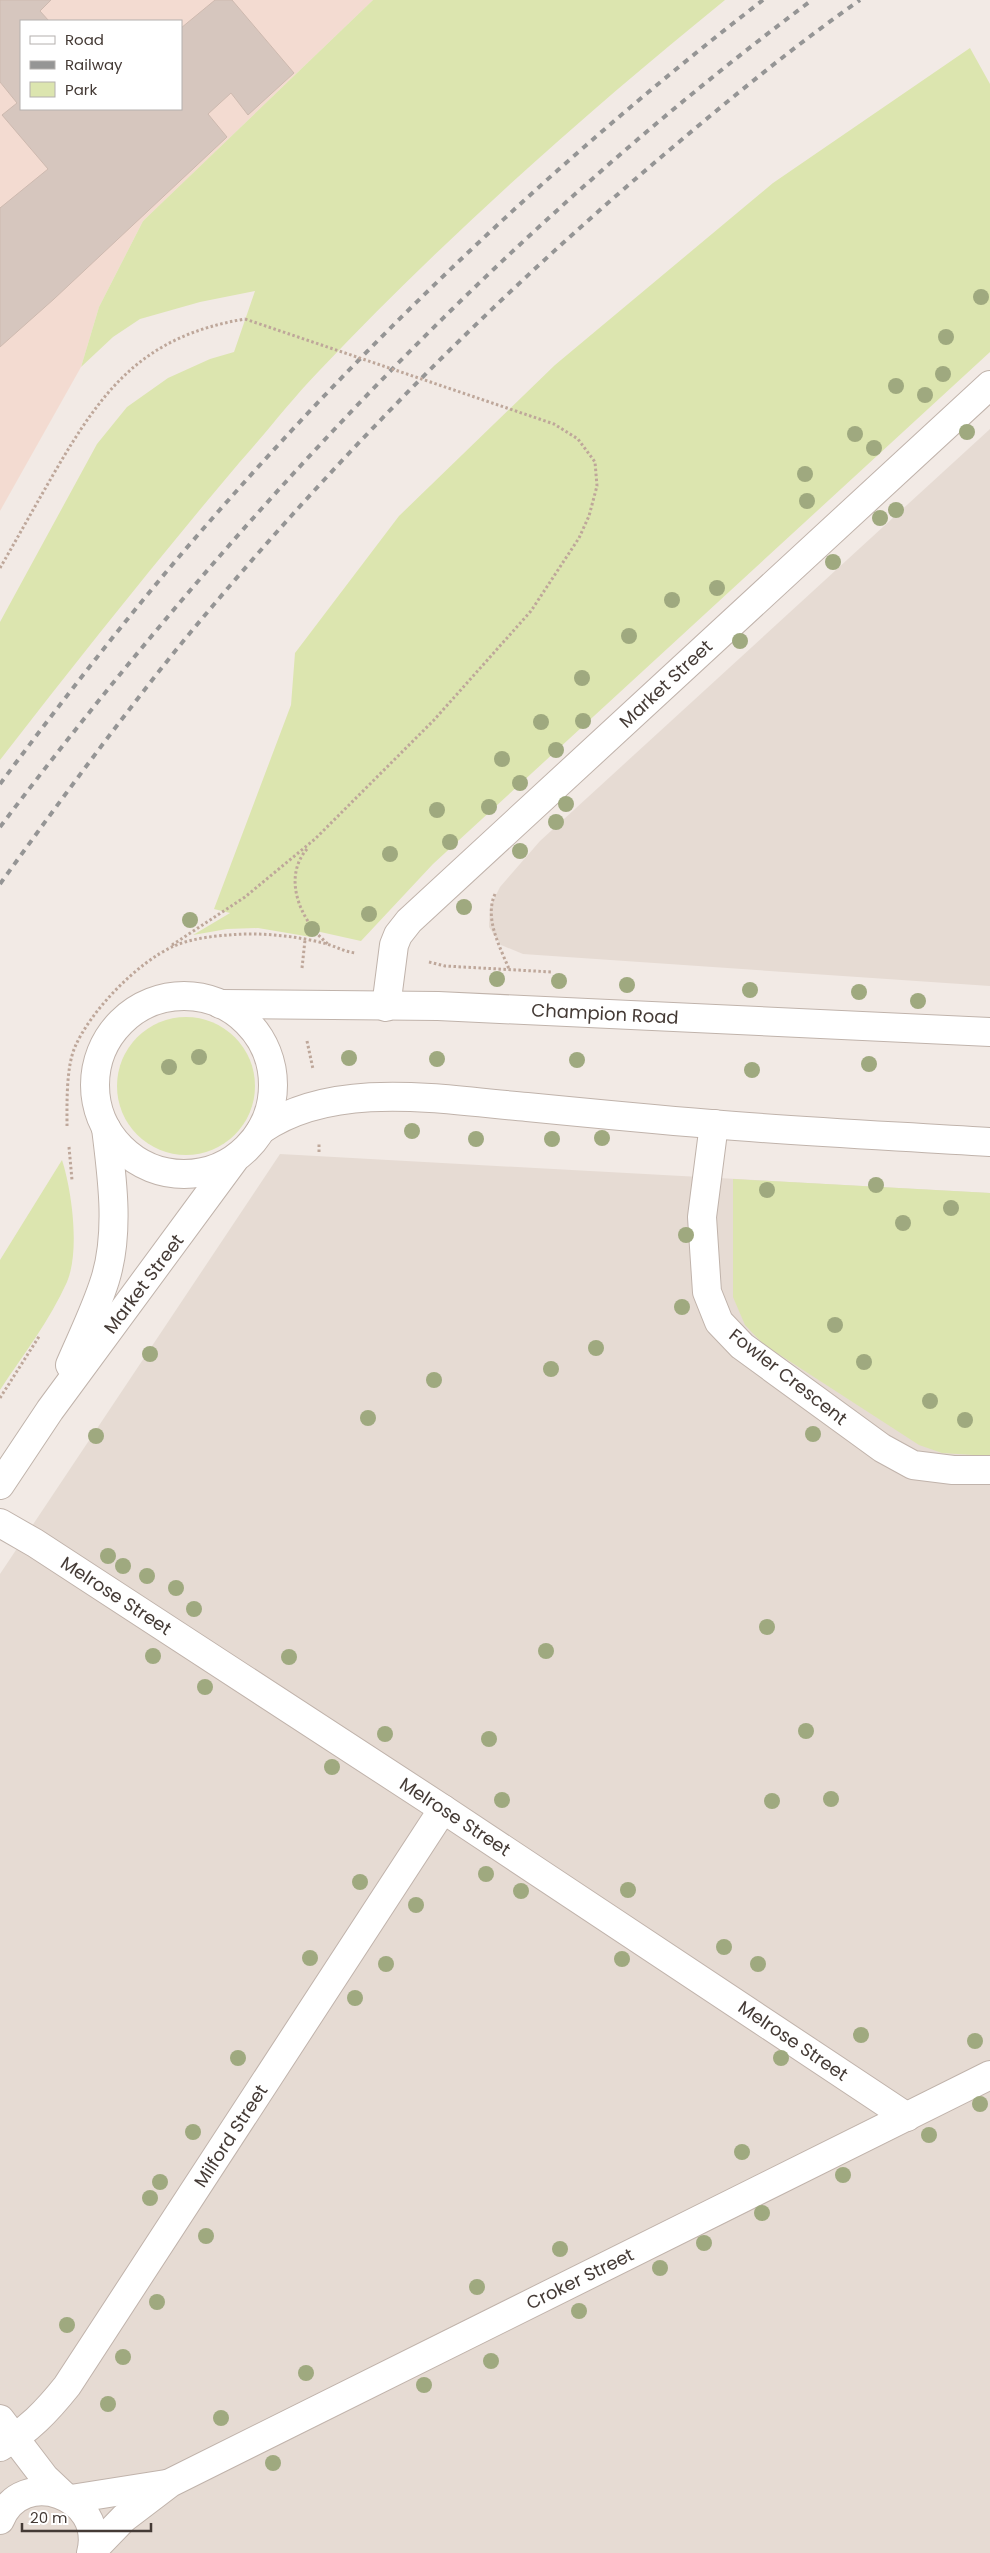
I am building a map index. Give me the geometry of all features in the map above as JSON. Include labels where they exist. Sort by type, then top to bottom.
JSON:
[{"type":"street","name":"Market Street","points":[[386,1006],[391,958],[398,936],[417,913],[990,385]]},
{"type":"street","points":[[184,996],[220,1004],[239,1015],[254,1030],[268,1058],[273,1078],[272,1100],[261,1130],[250,1145],[236,1157],[225,1164],[199,1173],[172,1174],[158,1171],[133,1159],[113,1140],[106,1128],[96,1096],[96,1071],[104,1047],[118,1027],[137,1010],[159,1000],[184,996]]},
{"type":"street","name":"Champion Road","points":[[220,1004],[438,1006],[990,1032]]},
{"type":"street","points":[[261,1130],[278,1119],[320,1105],[382,1097],[714,1124],[990,1142]]},
{"type":"street","name":"Fowler Crescent","points":[[714,1124],[702,1217],[707,1292],[719,1322],[742,1346],[882,1448],[914,1465],[953,1470],[990,1470]]},
{"type":"street","name":"Market Street","points":[[50,1410],[105,1280],[113,1219],[111,1169],[106,1128]]},
{"type":"street","name":"Market Street","points":[[0,1485],[50,1410],[236,1157]]},
{"type":"street","name":"Melrose Street","points":[[0,1523],[52,1554],[443,1809],[907,2116]]},
{"type":"street","name":"Milford Street","points":[[5,2435],[41,2417],[72,2380],[443,1809]]},
{"type":"street","name":"Croker Street","points":[[92,2552],[124,2518],[170,2483],[990,2075]]},
{"type":"street","points":[[5,2435],[45,2478],[85,2513],[90,2522],[94,2542],[92,2552]]},
{"type":"street","name":"Croker Street","points":[[0,2520],[14,2502],[29,2494],[46,2492],[67,2497],[170,2483]]},
{"type":"path","points":[[0,568],[76,435],[94,407],[116,382],[166,344],[206,328],[245,319],[554,424],[578,439],[595,462],[597,486],[589,516],[579,538],[531,611],[434,720],[315,839],[304,852],[297,866],[296,895],[308,923],[329,945]]},
{"type":"path","points":[[68,1136],[67,1107],[74,1048],[86,1026],[101,1006],[130,977],[162,952],[245,896],[315,839]]},
{"type":"path","points":[[496,892],[491,903],[493,923],[496,938],[509,969]]},
{"type":"path","points":[[162,952],[188,942],[230,935],[305,940],[329,945],[343,951],[391,958]]},
{"type":"path","points":[[305,940],[298,1004],[320,1105],[319,1152]]},
{"type":"path","points":[[68,1143],[73,1184]]},
{"type":"path","points":[[0,1398],[43,1331]]},
{"type":"shaded area","points":[[0,0],[373,0],[143,221],[99,307],[81,367],[0,511]]},
{"type":"shaded area","points":[[990,429],[990,986],[523,954],[501,945],[489,927],[490,907],[500,887],[540,841]]},
{"type":"shaded area","points":[[280,1154],[990,1193],[990,2553],[0,2553],[0,1574]]},
{"type":"green space","points":[[373,0],[725,0],[619,88],[516,179],[415,273],[319,371],[178,536],[0,760],[0,622],[97,444],[127,407],[168,378],[210,359],[234,352],[255,291],[200,302],[140,319],[113,337],[81,367],[99,307],[143,221]]},
{"type":"green space","points":[[970,48],[990,84],[990,352],[433,864],[361,941],[307,929],[311,937],[258,928],[227,929],[193,935],[230,913],[214,909],[291,705],[295,653],[399,516],[555,365],[773,183]]},
{"type":"green space","points":[[186,1017],[212,1023],[224,1029],[234,1038],[243,1048],[249,1060],[255,1086],[249,1112],[243,1124],[234,1134],[224,1143],[212,1149],[186,1155],[160,1149],[148,1143],[138,1134],[129,1124],[123,1112],[117,1086],[123,1060],[129,1048],[138,1038],[148,1029],[160,1023]]},
{"type":"green space","points":[[62,1160],[69,1188],[73,1221],[74,1238],[71,1269],[67,1282],[53,1310],[0,1390],[0,1260]]},
{"type":"green space","points":[[733,1179],[990,1193],[990,1456],[942,1453],[919,1445],[763,1344],[745,1325],[733,1297]]},
{"type":"building","points":[[0,0],[51,0],[40,11],[48,20],[20,20],[20,110],[182,110],[182,27],[215,0],[232,0],[294,73],[248,115],[231,93],[208,114],[227,137],[0,347],[0,208],[48,169],[2,115],[17,103],[0,82]]},
{"type":"railway","points":[[0,784],[90,666],[184,551],[318,402],[388,330],[533,192],[608,126],[763,0]]},
{"type":"railway","points":[[0,827],[90,712],[182,600],[278,491],[377,385],[480,282],[587,184],[697,90],[812,0]]},
{"type":"railway","points":[[0,884],[86,766],[176,650],[288,519],[407,393],[531,273],[660,158],[783,57],[860,0]]}]
